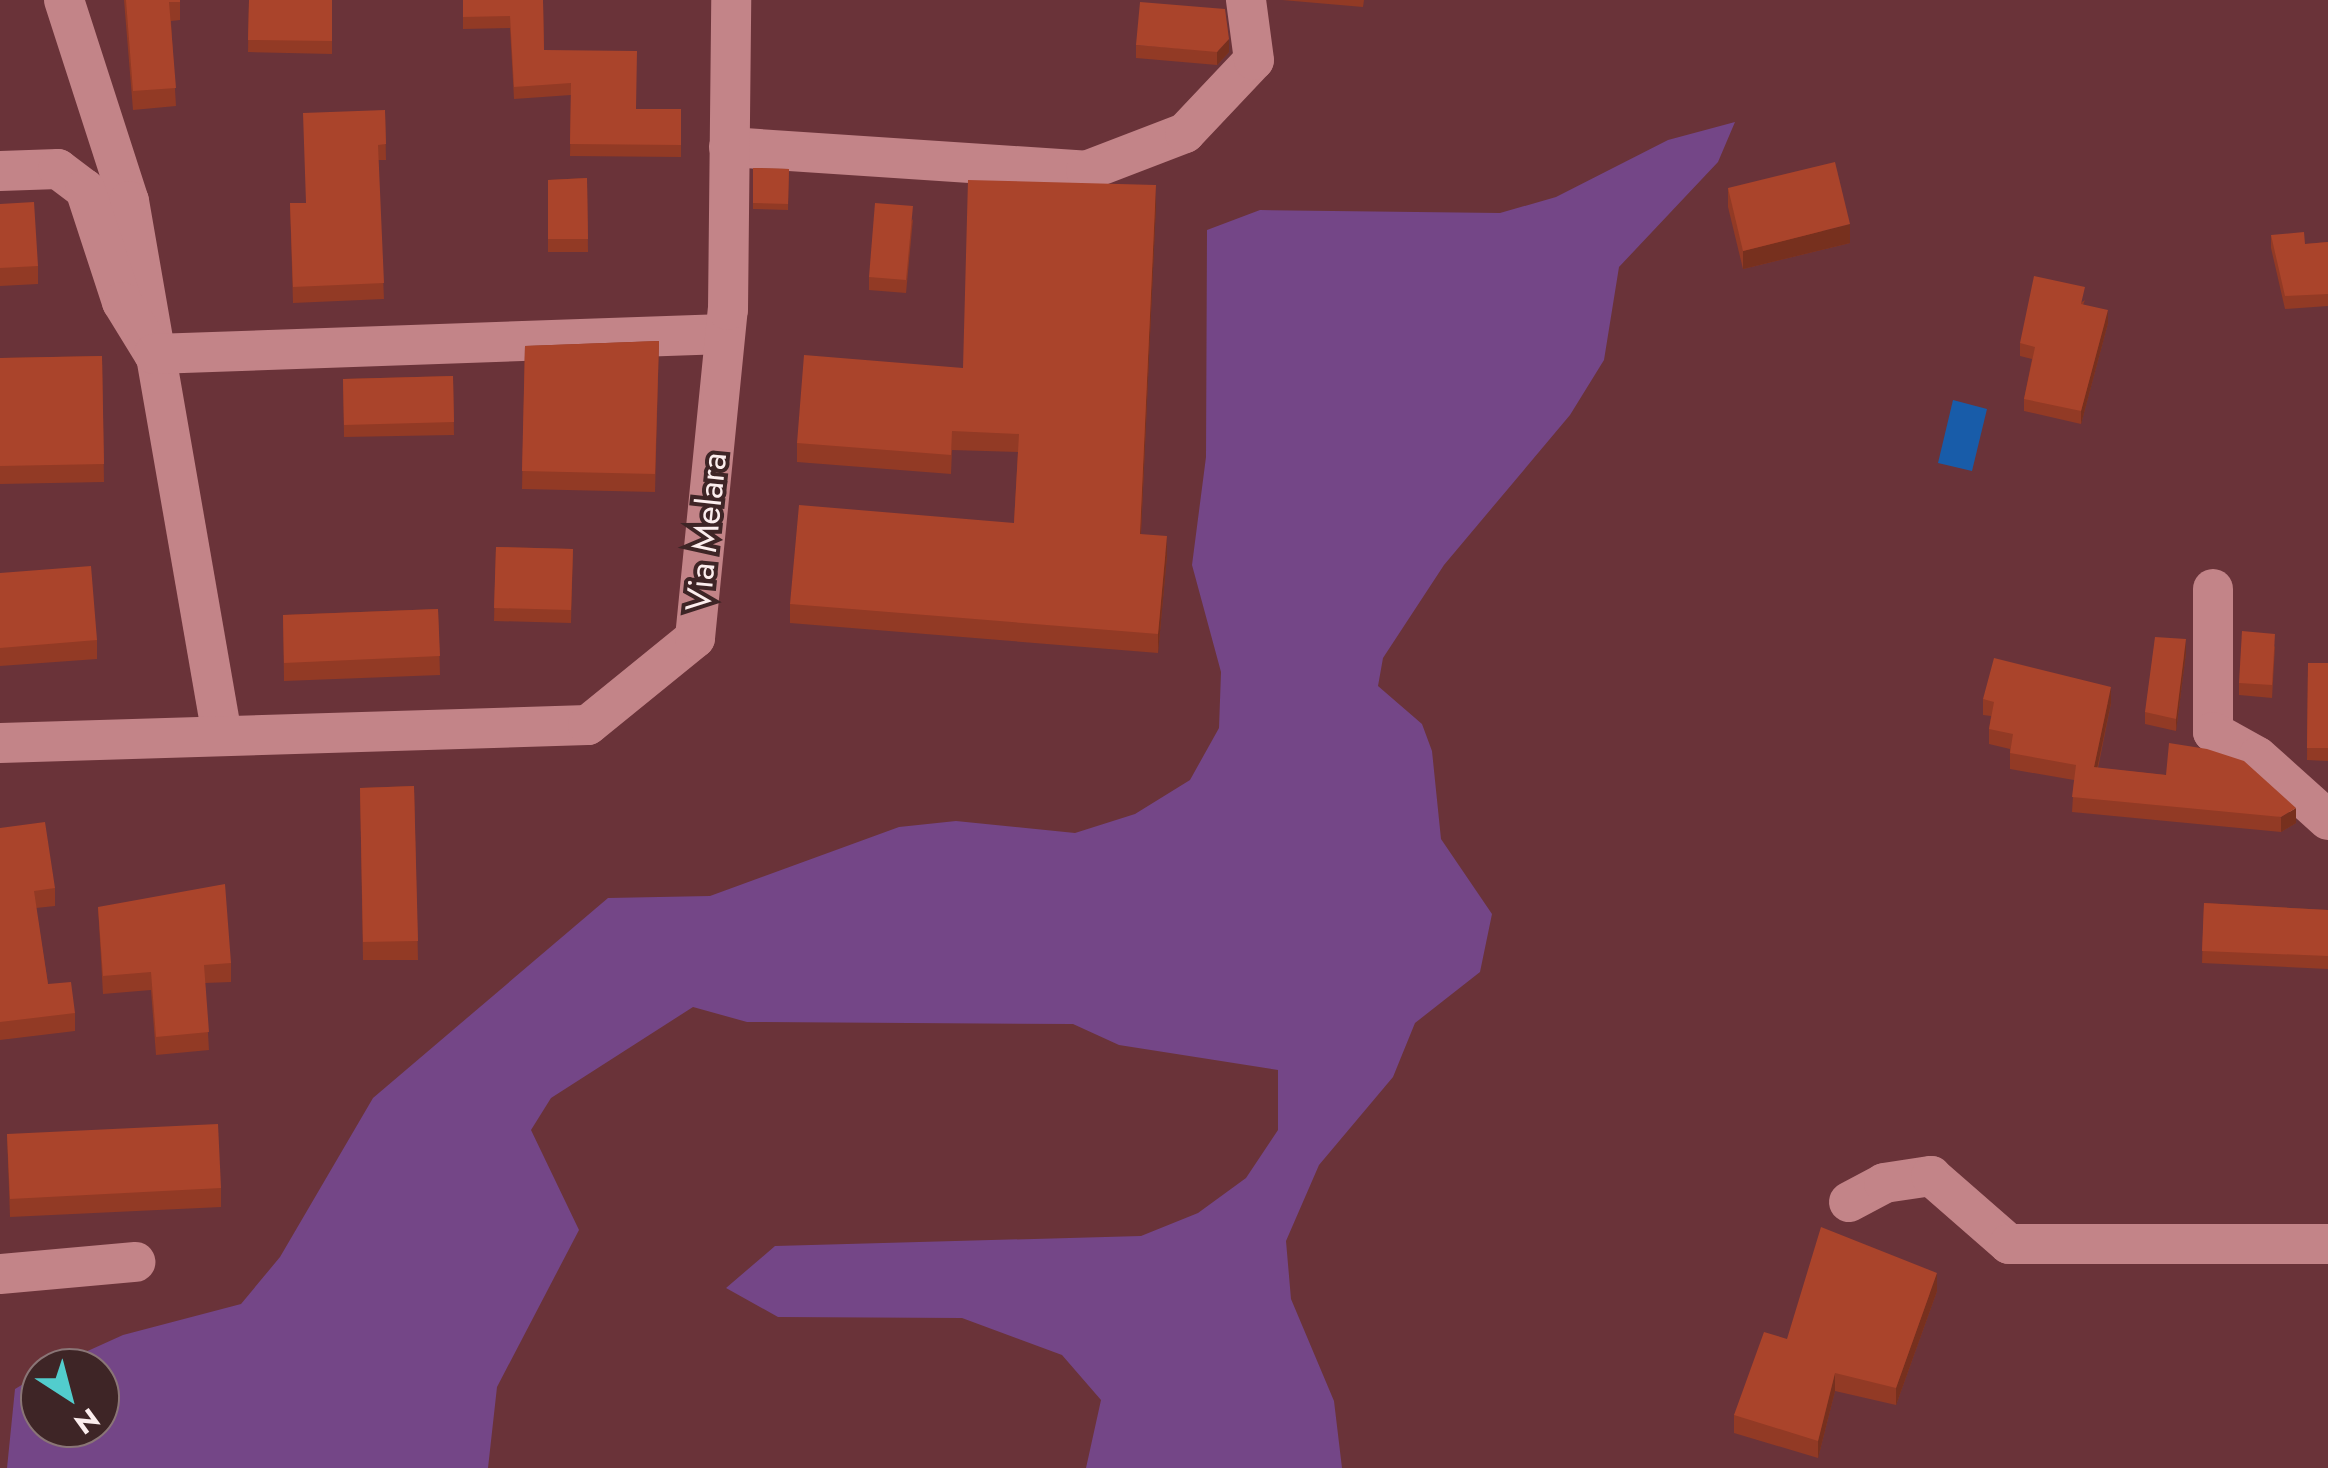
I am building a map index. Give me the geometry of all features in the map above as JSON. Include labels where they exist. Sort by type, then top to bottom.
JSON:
[{"type":"street","points":[[64,0],[129,201],[221,730]]},
{"type":"street","name":"Via Melara","points":[[0,743],[221,730],[588,725],[696,638],[725,334],[731,0]]},
{"type":"street","points":[[729,147],[1086,171],[1185,132],[1254,60],[1246,0]]},
{"type":"street","points":[[0,171],[58,168],[85,189],[122,302],[154,354]]},
{"type":"street","points":[[154,354],[725,334]]},
{"type":"street","points":[[2213,589],[2213,732],[2258,757],[2328,820]]},
{"type":"street","points":[[1849,1202],[1884,1182],[1931,1176],[2009,1244],[2328,1244]]},
{"type":"street","points":[[0,1274],[136,1262]]},
{"type":"shaded area","points":[[1735,122],[1718,162],[1619,267],[1604,360],[1570,415],[1444,565],[1383,658],[1378,686],[1422,724],[1432,751],[1441,839],[1492,914],[1480,972],[1415,1023],[1393,1077],[1319,1165],[1286,1241],[1291,1299],[1334,1401],[1342,1468],[1086,1468],[1101,1400],[1062,1355],[962,1318],[778,1317],[726,1288],[775,1246],[1141,1236],[1198,1213],[1246,1178],[1278,1130],[1278,1070],[1119,1045],[1073,1024],[747,1022],[693,1007],[551,1098],[531,1130],[579,1230],[497,1387],[488,1468],[7,1468],[15,1389],[20,1386],[20,1448],[120,1448],[120,1348],[94,1348],[123,1335],[241,1304],[280,1257],[373,1098],[608,898],[710,896],[899,827],[956,821],[1075,833],[1135,814],[1190,780],[1219,728],[1221,672],[1192,565],[1206,457],[1207,230],[1260,210],[1500,213],[1556,197],[1668,140]]},
{"type":"water","points":[[1953,400],[1987,409],[1972,471],[1938,463]]},
{"type":"building","points":[[126,0],[180,0],[169,2],[176,88],[133,91]]},
{"type":"building","points":[[249,0],[332,0],[332,41],[248,40]]},
{"type":"building","points":[[463,0],[543,0],[544,50],[637,51],[636,109],[681,109],[681,145],[570,144],[571,83],[514,87],[510,16],[463,17]]},
{"type":"building","points":[[1140,2],[1225,9],[1229,39],[1217,52],[1136,45]]},
{"type":"building","points":[[385,110],[386,144],[378,145],[384,283],[293,287],[290,203],[306,203],[303,113]]},
{"type":"building","points":[[1835,162],[1850,224],[1743,251],[1728,188]]},
{"type":"building","points":[[753,168],[789,169],[788,204],[753,203]]},
{"type":"building","points":[[587,178],[588,239],[548,239],[548,180]]},
{"type":"building","points":[[968,180],[1156,185],[1140,534],[1167,536],[1158,634],[790,604],[799,505],[1014,523],[1019,434],[952,431],[951,455],[797,443],[804,355],[963,368]]},
{"type":"building","points":[[34,202],[38,266],[0,268],[0,204]]},
{"type":"building","points":[[875,203],[913,206],[906,280],[869,277]]},
{"type":"building","points":[[2304,232],[2305,244],[2328,242],[2328,294],[2285,296],[2271,235]]},
{"type":"building","points":[[2034,276],[2085,287],[2081,304],[2108,310],[2081,411],[2024,399],[2035,347],[2020,343]]},
{"type":"building","points":[[659,341],[655,474],[522,471],[525,346]]},
{"type":"building","points":[[102,356],[104,464],[0,466],[0,358]]},
{"type":"building","points":[[453,376],[454,422],[344,425],[343,379]]},
{"type":"building","points":[[496,547],[573,549],[571,610],[494,608]]},
{"type":"building","points":[[91,566],[97,640],[0,648],[0,573]]},
{"type":"building","points":[[438,609],[440,656],[284,663],[283,615]]},
{"type":"building","points":[[2242,631],[2275,634],[2272,685],[2239,683]]},
{"type":"building","points":[[2155,637],[2186,639],[2176,719],[2145,712]]},
{"type":"building","points":[[1994,658],[2111,687],[2094,767],[2166,775],[2169,743],[2207,749],[2244,761],[2296,808],[2281,817],[2072,797],[2076,765],[2010,753],[2013,734],[1989,729],[1994,702],[1983,699]]},
{"type":"building","points":[[2308,663],[2328,663],[2328,748],[2307,748]]},
{"type":"building","points":[[414,786],[418,941],[363,942],[360,788]]},
{"type":"building","points":[[45,822],[55,888],[34,891],[48,984],[71,982],[75,1013],[0,1022],[0,828]]},
{"type":"building","points":[[225,884],[231,963],[204,965],[209,1032],[156,1037],[151,972],[103,976],[98,907]]},
{"type":"building","points":[[2204,903],[2328,910],[2328,956],[2202,951]]},
{"type":"building","points":[[218,1124],[221,1188],[10,1199],[7,1134]]},
{"type":"building","points":[[1821,1227],[1937,1273],[1896,1388],[1835,1373],[1818,1441],[1734,1415],[1764,1332],[1787,1339]]}]
